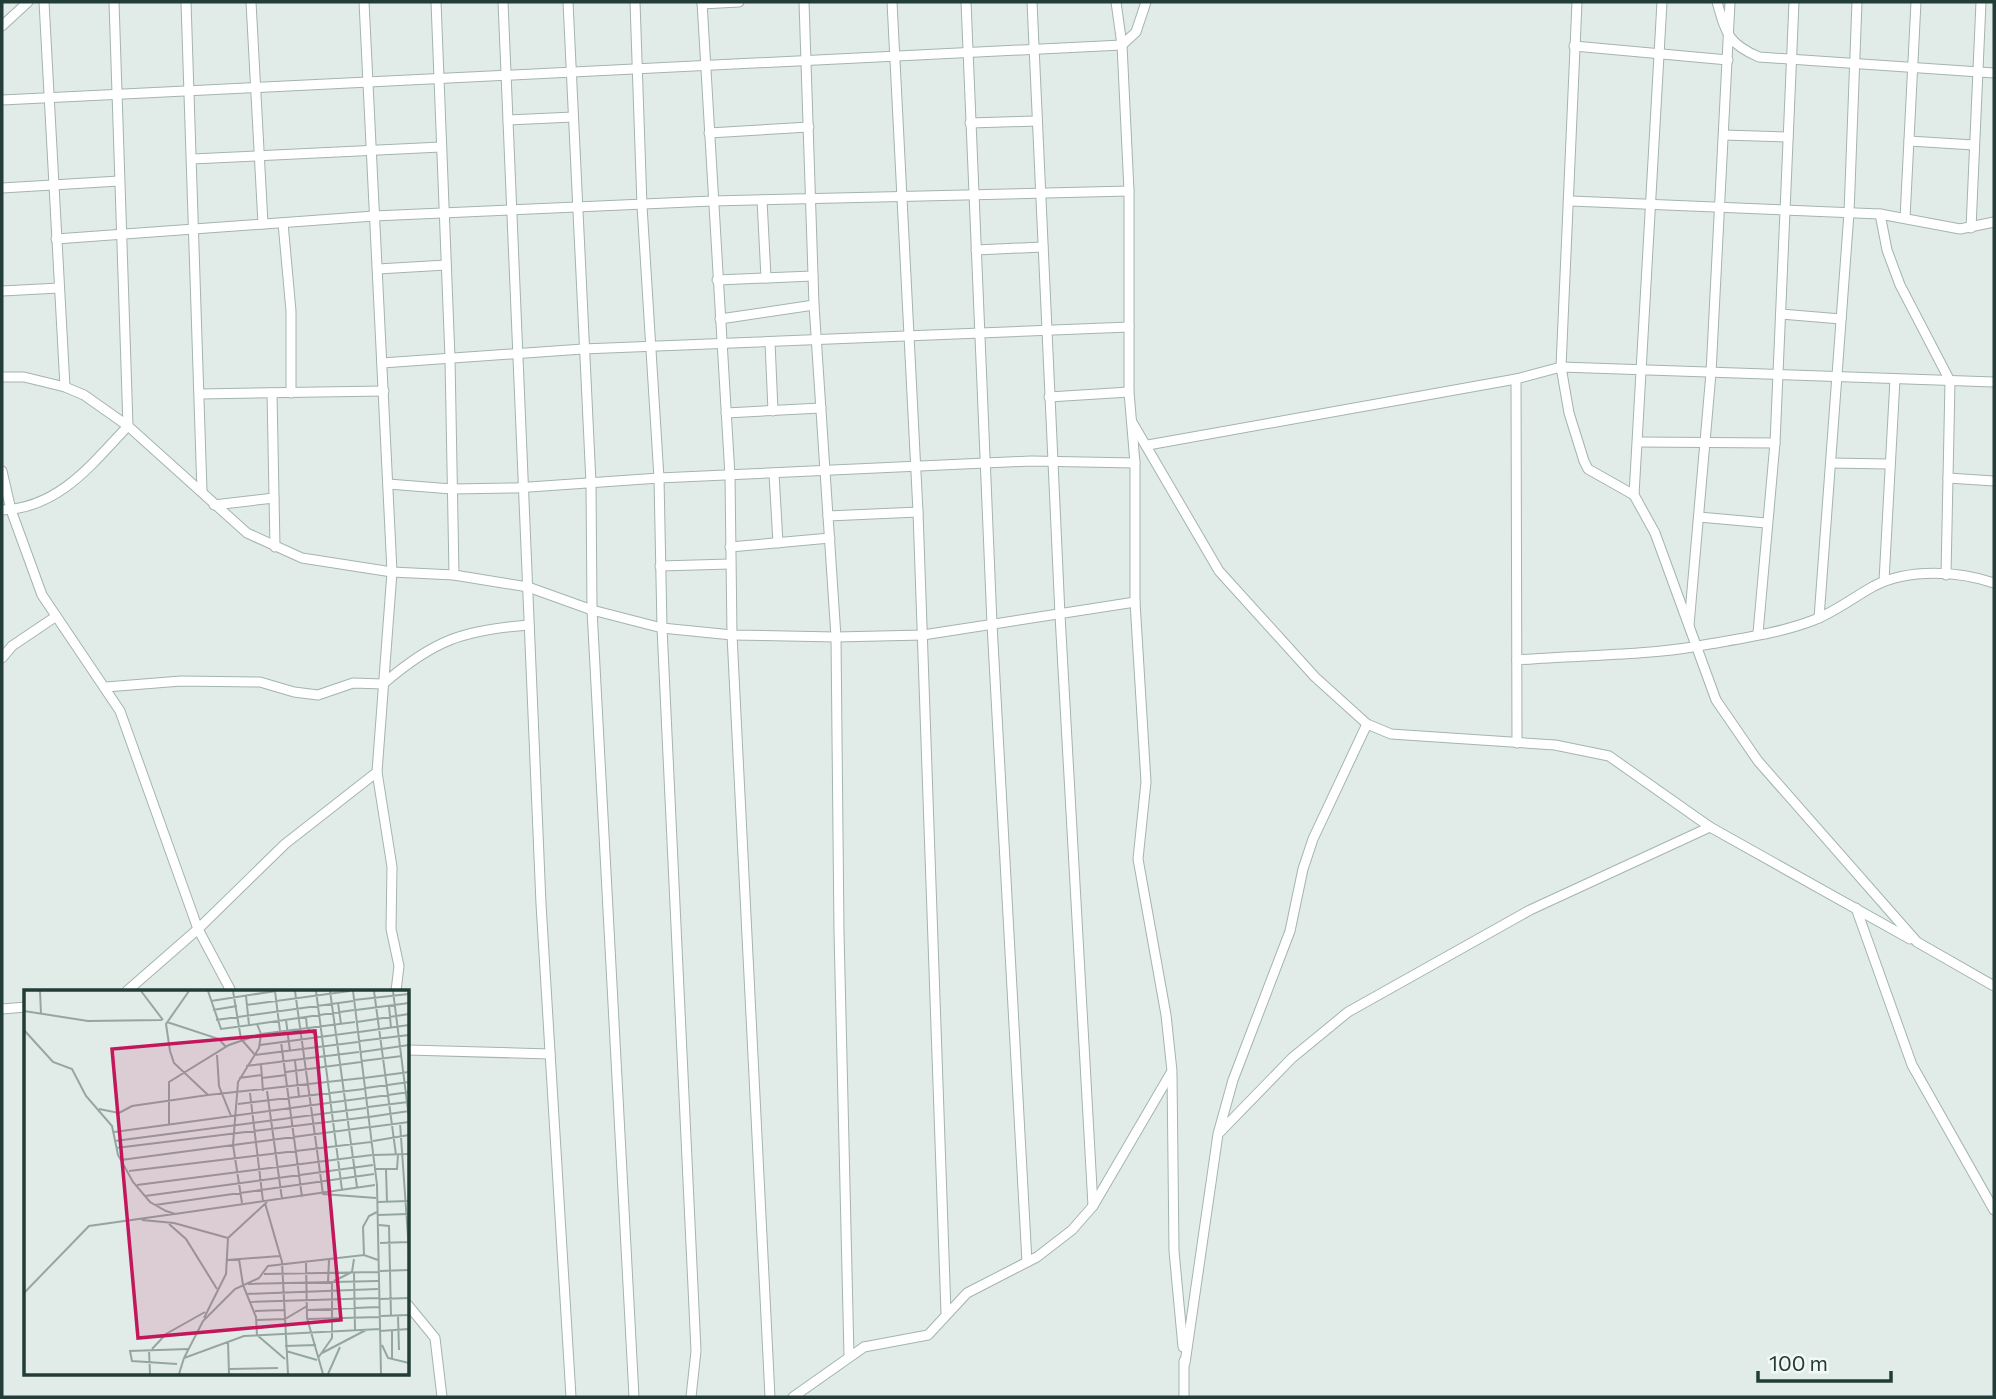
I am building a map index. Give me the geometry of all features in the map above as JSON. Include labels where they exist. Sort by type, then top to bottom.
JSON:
[{"type":"street","points":[[2,26],[28,2]]},
{"type":"street","points":[[44,2],[65,387]]},
{"type":"street","points":[[7,510],[65,490],[128,426],[114,2]]},
{"type":"street","points":[[186,2],[202,492]]},
{"type":"street","points":[[251,2],[263,225]]},
{"type":"street","points":[[364,2],[392,572],[377,772],[392,867],[391,929],[399,966],[396,990]]},
{"type":"street","points":[[436,2],[450,358],[454,575]]},
{"type":"street","points":[[503,2],[529,625],[550,1054],[571,1397]]},
{"type":"street","points":[[568,2],[591,483],[592,610],[634,1397]]},
{"type":"street","points":[[635,2],[642,206],[659,478],[662,628],[695,1338],[691,1397]]},
{"type":"street","points":[[739,2],[702,3],[730,476],[732,635],[770,1397]]},
{"type":"street","points":[[804,2],[814,304],[836,638],[838,932],[849,1356]]},
{"type":"street","points":[[892,2],[918,512],[946,1312]]},
{"type":"street","points":[[965,2],[992,624],[1027,1262]]},
{"type":"street","points":[[1032,2],[1052,461],[1093,1206]]},
{"type":"street","points":[[1116,2],[1122,45],[1129,191],[1129,393],[1135,463],[1135,602],[1146,782],[1139,874],[1166,1015],[1172,1071],[1174,1251],[1185,1363]]},
{"type":"street","points":[[2,100],[1122,45],[1136,32],[1146,2]]},
{"type":"street","points":[[1577,2],[1568,158],[1571,201],[1561,367],[1569,413],[1584,461],[1588,469],[1634,495],[1655,533],[1716,700],[1758,761],[1917,942]]},
{"type":"street","points":[[1634,495],[1643,371],[1657,53],[1662,2]]},
{"type":"street","points":[[1717,2],[1729,38],[1740,49],[1759,57],[1994,73]]},
{"type":"street","points":[[1689,628],[1711,373],[1731,2]]},
{"type":"street","points":[[1758,633],[1775,443],[1794,2]]},
{"type":"street","points":[[1819,618],[1849,213],[1857,2]]},
{"type":"street","points":[[1905,218],[1916,2]]},
{"type":"street","points":[[1971,228],[1981,2]]},
{"type":"street","points":[[1574,46],[1728,60]]},
{"type":"street","points":[[508,120],[573,117]]},
{"type":"street","points":[[971,123],[1037,121]]},
{"type":"street","points":[[709,133],[809,127]]},
{"type":"street","points":[[1724,135],[1788,137]]},
{"type":"street","points":[[1909,141],[1974,145]]},
{"type":"street","points":[[192,159],[372,148],[441,147]]},
{"type":"street","points":[[2,188],[119,181]]},
{"type":"street","points":[[57,239],[374,216],[712,201],[1129,191]]},
{"type":"street","points":[[762,200],[766,278]]},
{"type":"street","points":[[1571,201],[1880,215],[1950,229],[1971,228],[1994,222]]},
{"type":"street","points":[[1880,215],[1887,250],[1900,285],[1950,381],[1946,575]]},
{"type":"street","points":[[283,223],[291,311],[291,393]]},
{"type":"street","points":[[976,250],[1042,247]]},
{"type":"street","points":[[378,268],[446,265]]},
{"type":"street","points":[[718,280],[813,276]]},
{"type":"street","points":[[2,290],[59,288]]},
{"type":"street","points":[[720,319],[814,304]]},
{"type":"street","points":[[1781,314],[1841,319]]},
{"type":"street","points":[[382,363],[583,349],[1129,327]]},
{"type":"street","points":[[770,342],[773,411]]},
{"type":"street","points":[[1148,445],[1517,379],[1561,367],[1994,382]]},
{"type":"street","points":[[2,377],[24,377],[85,395],[128,426],[247,533],[302,558],[392,572],[454,575],[528,587],[592,610],[662,628],[732,635],[836,638],[923,635],[1135,602]]},
{"type":"street","points":[[1517,379],[1517,743]]},
{"type":"street","points":[[1884,581],[1888,464],[1895,379]]},
{"type":"street","points":[[200,394],[384,391]]},
{"type":"street","points":[[272,393],[275,547]]},
{"type":"street","points":[[1049,397],[1129,393]]},
{"type":"street","points":[[726,413],[821,408]]},
{"type":"street","points":[[1131,420],[1219,571],[1315,677],[1367,724],[1391,734],[1555,746],[1609,756],[1710,827],[1994,986]]},
{"type":"street","points":[[1638,442],[1775,443]]},
{"type":"street","points":[[388,484],[452,489],[525,488],[659,478],[1052,461],[1135,463]]},
{"type":"street","points":[[1831,463],[1888,464]]},
{"type":"street","points":[[2,471],[7,510],[35,577],[55,617],[106,687],[124,722],[198,929],[230,990]]},
{"type":"street","points":[[774,474],[778,542]]},
{"type":"street","points":[[1948,478],[1994,481]]},
{"type":"street","points":[[214,505],[274,498]]},
{"type":"street","points":[[828,516],[918,512]]},
{"type":"street","points":[[1699,517],[1766,523]]},
{"type":"street","points":[[730,547],[830,538]]},
{"type":"street","points":[[660,566],[730,564]]},
{"type":"street","points":[[1517,660],[1696,646],[1758,633],[1819,618],[1884,581],[1922,574],[1975,576],[1994,583]]},
{"type":"street","points":[[2,659],[12,646],[55,617]]},
{"type":"street","points":[[106,687],[181,681],[260,682],[294,692],[318,695],[353,683],[383,684],[410,661],[464,633],[529,625]]},
{"type":"street","points":[[1184,1397],[1185,1363],[1218,1134],[1233,1080],[1290,931],[1303,869],[1313,839],[1367,724]]},
{"type":"street","points":[[128,990],[198,929],[285,844],[377,772]]},
{"type":"street","points":[[1218,1134],[1292,1058],[1348,1012],[1530,910],[1710,827]]},
{"type":"street","points":[[1856,908],[1912,1066],[1994,1210]]},
{"type":"street","points":[[2,1009],[24,1007]]},
{"type":"street","points":[[410,1050],[550,1054]]},
{"type":"street","points":[[793,1397],[849,1356],[875,1344],[928,1335],[946,1312],[967,1293],[1027,1262],[1072,1230],[1093,1206],[1172,1071]]},
{"type":"street","points":[[410,1307],[435,1338],[442,1397]]}]
